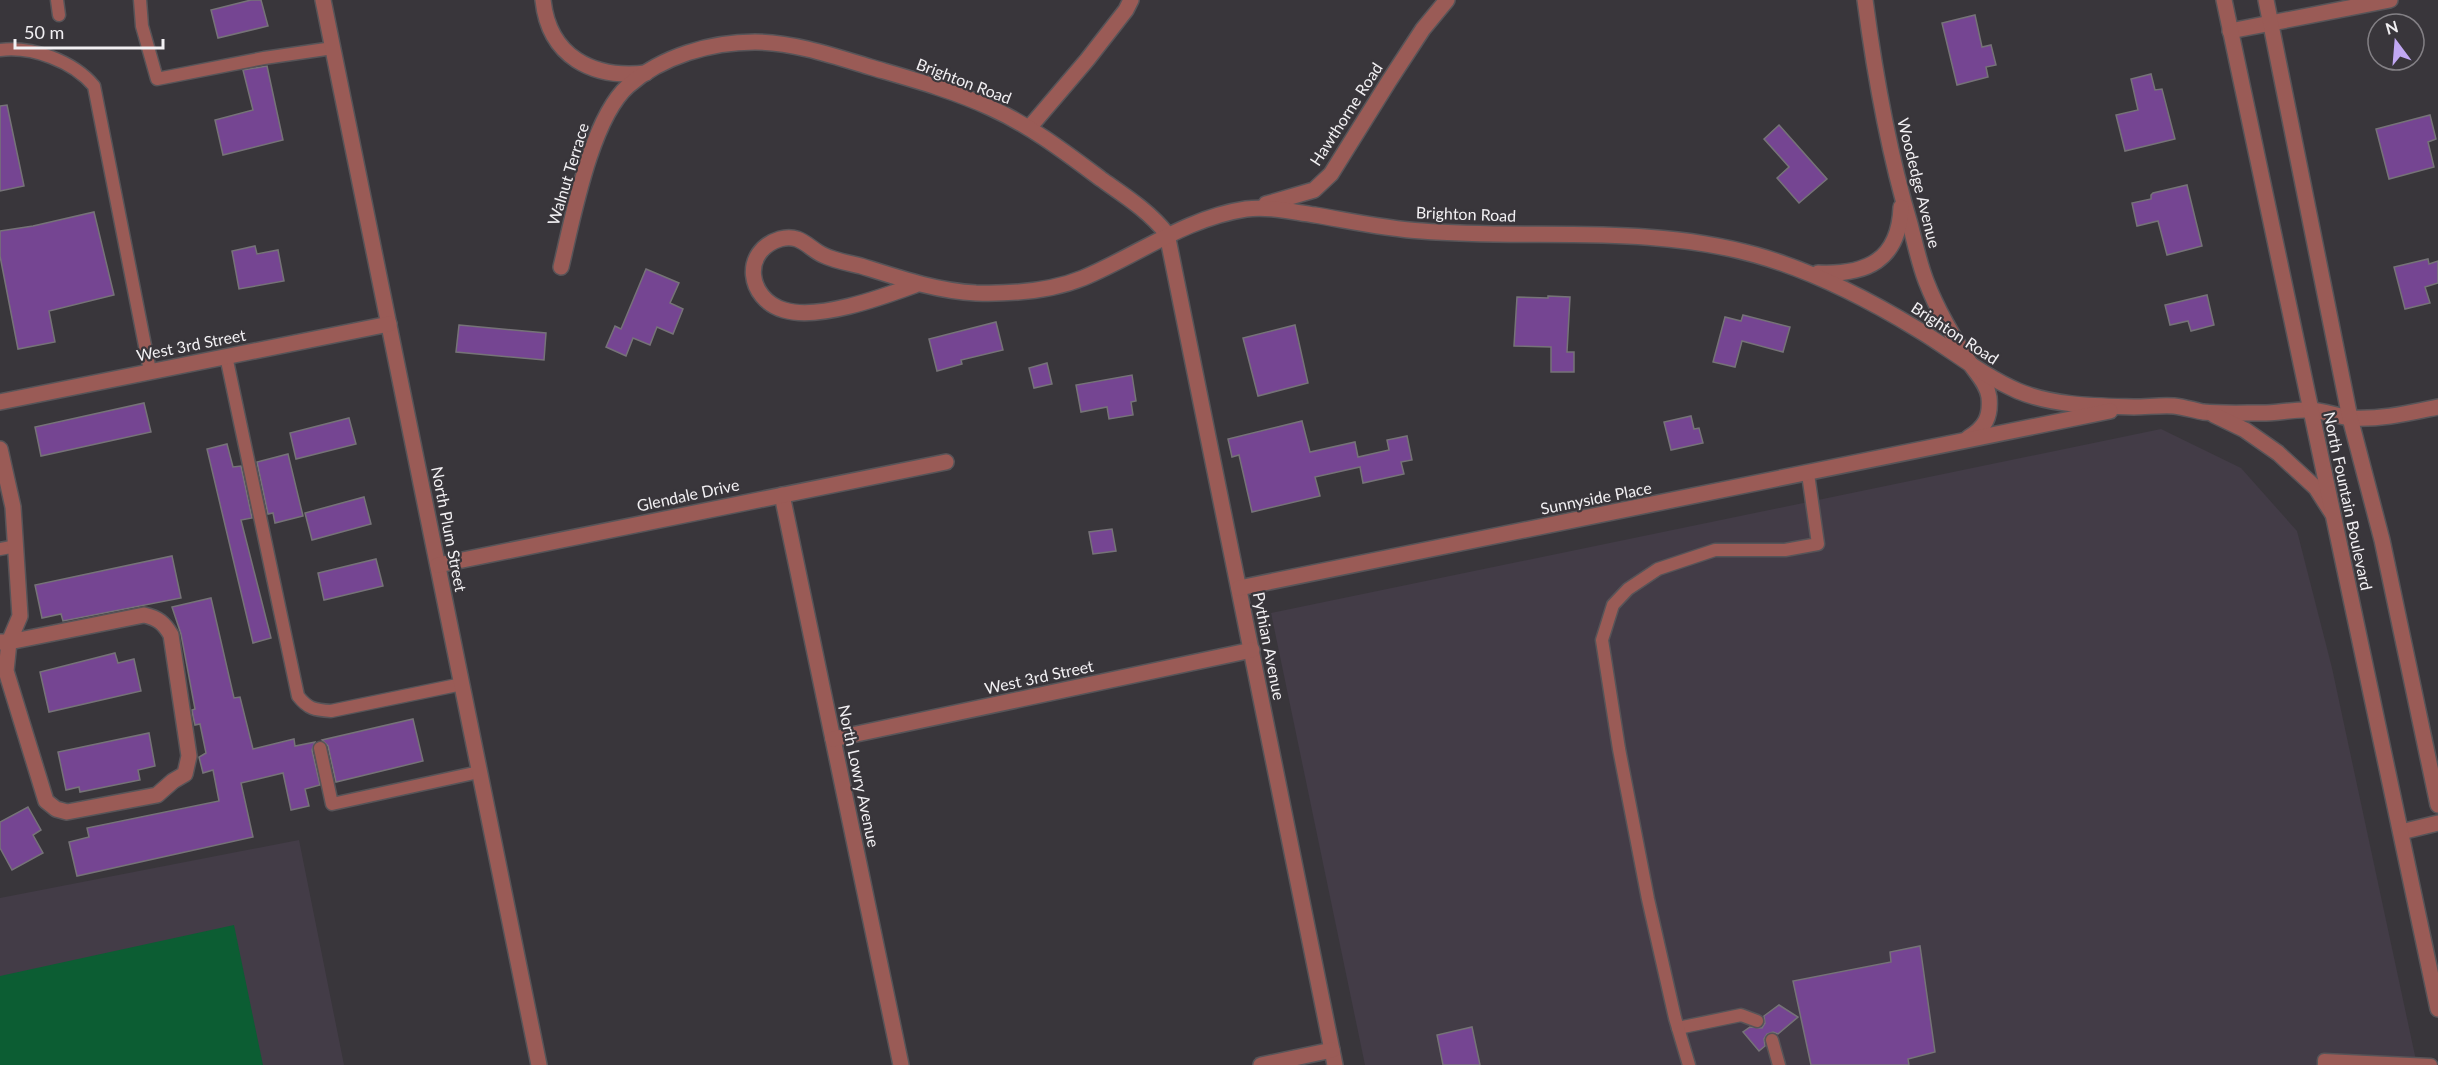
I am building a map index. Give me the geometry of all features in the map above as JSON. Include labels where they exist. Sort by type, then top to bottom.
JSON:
[{"type":"street","name":"North Plum Street","points":[[323,0],[539,1065]]},
{"type":"street","points":[[543,0],[545,17],[551,33],[561,47],[577,61],[609,74],[645,73]]},
{"type":"street","points":[[1029,128],[1087,60],[1126,10],[1131,0]]},
{"type":"street","name":"Hawthorne Road","points":[[1247,209],[1314,190],[1331,174],[1389,81],[1424,29],[1447,0]]},
{"type":"street","name":"Woodedge Avenue","points":[[1865,0],[1872,59],[1901,195],[1926,280],[1942,317],[1970,364]]},
{"type":"street","name":"North Fountain Boulevard","points":[[2224,0],[2438,1009]]},
{"type":"street","name":"North Fountain Boulevard","points":[[2266,0],[2350,418],[2382,540],[2438,805]]},
{"type":"street","points":[[2230,31],[2390,0]]},
{"type":"street","name":"Brighton Road","points":[[645,73],[666,61],[700,49],[757,42],[792,46],[849,60],[935,87],[991,108],[1029,128],[1152,216],[1167,234],[1212,217],[1247,209],[1272,208],[1399,230],[1460,234],[1662,237],[1708,243],[1760,256],[1809,273],[1849,291],[1919,330],[1994,379],[2022,393],[2052,401],[2136,407],[2172,406],[2206,412],[2280,413],[2310,410],[2350,418],[2384,418],[2438,407]]},
{"type":"street","name":"Walnut Terrace","points":[[561,267],[594,142],[604,117],[627,86],[645,73]]},
{"type":"street","points":[[1809,273],[1857,272],[1886,253],[1897,236],[1900,226],[1901,195]]},
{"type":"street","points":[[918,284],[879,298],[804,313],[785,311],[765,301],[757,292],[753,281],[754,267],[759,254],[769,244],[795,237],[821,254],[918,284],[976,293],[1016,292],[1052,287],[1078,280],[1113,265],[1167,234]]},
{"type":"street","name":"Pythian Avenue","points":[[1167,234],[1333,1058]]},
{"type":"street","name":"West 3rd Street","points":[[0,402],[389,324]]},
{"type":"street","name":"Sunnyside Place","points":[[1959,443],[1979,432],[1987,423],[1990,409],[1989,394],[1970,364]]},
{"type":"street","name":"Sunnyside Place","points":[[1239,588],[2136,407]]},
{"type":"street","points":[[2206,412],[2246,430],[2278,453],[2316,488],[2333,514]]},
{"type":"street","points":[[0,449],[13,507],[20,616],[4,642],[6,671],[46,801],[56,809],[67,812],[157,795],[185,774],[189,756],[171,635],[165,625],[156,618],[144,615],[4,642]]},
{"type":"street","name":"Glendale Drive","points":[[438,565],[946,462]]},
{"type":"street","name":"North Lowry Avenue","points":[[782,495],[901,1065]]},
{"type":"street","name":"West 3rd Street","points":[[833,739],[1252,650]]},
{"type":"street","points":[[2401,832],[2438,823]]},
{"type":"street","points":[[1261,1065],[1333,1058]]},
{"type":"lane","points":[[57,0],[59,15]]},
{"type":"lane","points":[[140,0],[142,26],[157,79],[264,58],[333,48]]},
{"type":"lane","points":[[0,50],[31,51],[67,64],[84,74],[94,86],[150,371]]},
{"type":"lane","points":[[226,356],[298,696],[306,706],[315,710],[331,711],[462,684]]},
{"type":"lane","points":[[1689,1065],[1678,1028],[1637,841],[1605,669],[1602,640],[1613,605],[1628,588],[1659,569],[1715,550],[1785,550],[1818,544],[1808,474]]},
{"type":"lane","points":[[0,549],[15,546]]},
{"type":"lane","points":[[320,748],[332,804],[479,771]]},
{"type":"lane","points":[[1678,1028],[1741,1016],[1757,1021]]},
{"type":"lane","points":[[1772,1040],[1779,1065]]},
{"type":"lane","points":[[2324,1065],[2324,1060],[2431,1065]]},
{"type":"shaded area","points":[[2161,429],[2241,468],[2297,531],[2332,668],[2417,1065],[1365,1065],[1271,613]]},
{"type":"shaded area","points":[[299,840],[344,1065],[0,1065],[0,898]]},
{"type":"green space","points":[[234,925],[263,1065],[0,1065],[0,976]]},
{"type":"building","points":[[251,0],[261,0],[268,26],[218,38],[211,10]]},
{"type":"building","points":[[1975,15],[1982,47],[1991,45],[1996,65],[1986,67],[1988,77],[1957,85],[1942,23]]},
{"type":"building","points":[[267,66],[283,140],[223,155],[215,120],[253,110],[243,70]]},
{"type":"building","points":[[2151,74],[2155,90],[2162,89],[2175,139],[2125,151],[2116,115],[2138,110],[2131,79]]},
{"type":"building","points":[[7,105],[24,186],[0,191],[0,106]]},
{"type":"building","points":[[2430,115],[2436,139],[2428,142],[2434,167],[2389,179],[2376,129]]},
{"type":"building","points":[[1779,125],[1827,179],[1799,203],[1777,178],[1789,167],[1764,139]]},
{"type":"building","points":[[2187,185],[2202,246],[2167,255],[2158,221],[2137,226],[2132,203],[2151,199],[2153,193]]},
{"type":"building","points":[[94,212],[114,295],[49,311],[55,342],[18,349],[0,256],[0,231]]},
{"type":"building","points":[[255,246],[257,254],[278,250],[284,281],[239,289],[232,251]]},
{"type":"building","points":[[2428,259],[2429,264],[2438,261],[2438,283],[2425,287],[2430,303],[2405,309],[2394,267]]},
{"type":"building","points":[[646,269],[679,283],[670,303],[683,309],[673,334],[657,327],[650,345],[633,338],[626,356],[606,347],[615,326],[621,329]]},
{"type":"building","points":[[2207,295],[2214,325],[2191,331],[2188,321],[2170,325],[2165,305]]},
{"type":"building","points":[[1548,296],[1570,297],[1567,352],[1574,352],[1574,372],[1551,372],[1551,347],[1514,346],[1517,297],[1548,298]]},
{"type":"building","points":[[1743,315],[1790,327],[1783,352],[1742,341],[1735,367],[1713,362],[1725,317],[1741,321]]},
{"type":"building","points":[[996,322],[1003,350],[961,360],[962,364],[937,371],[929,339]]},
{"type":"building","points":[[459,325],[546,333],[544,360],[456,352]]},
{"type":"building","points":[[1295,325],[1308,383],[1258,396],[1243,338]]},
{"type":"building","points":[[1047,363],[1052,384],[1034,388],[1029,368]]},
{"type":"building","points":[[1132,375],[1136,401],[1131,402],[1133,415],[1109,419],[1107,407],[1081,412],[1076,385]]},
{"type":"building","points":[[144,403],[151,432],[41,456],[35,427]]},
{"type":"building","points":[[1691,416],[1694,429],[1699,428],[1703,443],[1671,450],[1664,422]]},
{"type":"building","points":[[349,418],[356,444],[296,459],[290,433]]},
{"type":"building","points":[[1302,421],[1310,452],[1355,442],[1358,457],[1389,450],[1387,440],[1407,436],[1412,460],[1401,462],[1404,474],[1363,483],[1360,467],[1315,477],[1320,496],[1252,512],[1239,455],[1232,457],[1228,439]]},
{"type":"building","points":[[227,444],[233,467],[241,466],[252,518],[241,520],[271,638],[253,643],[207,449]]},
{"type":"building","points":[[288,454],[303,516],[275,523],[273,513],[268,514],[257,462]]},
{"type":"building","points":[[364,497],[371,524],[312,540],[305,513]]},
{"type":"building","points":[[1112,529],[1116,551],[1093,554],[1089,532]]},
{"type":"building","points":[[172,556],[181,598],[63,621],[61,614],[42,618],[35,585]]},
{"type":"building","points":[[376,559],[383,586],[324,600],[318,573]]},
{"type":"building","points":[[211,598],[234,698],[240,697],[253,749],[294,739],[295,746],[315,742],[312,750],[320,785],[305,789],[309,806],[291,810],[283,773],[241,783],[253,837],[77,876],[69,842],[89,837],[87,828],[219,801],[213,770],[203,773],[199,757],[206,753],[200,724],[195,725],[192,710],[195,709],[181,634],[172,607]]},
{"type":"building","points":[[115,653],[118,663],[134,659],[141,691],[49,712],[40,672]]},
{"type":"building","points":[[413,719],[423,761],[336,782],[328,746],[322,740]]},
{"type":"building","points":[[149,733],[155,766],[138,770],[140,780],[80,792],[79,787],[66,790],[58,752]]},
{"type":"building","points":[[28,807],[41,830],[33,835],[43,853],[12,870],[0,848],[0,822]]},
{"type":"building","points":[[1920,946],[1935,1052],[1908,1059],[1909,1065],[1811,1065],[1793,981],[1891,962],[1890,952]]},
{"type":"building","points":[[1779,1005],[1798,1017],[1778,1034],[1773,1032],[1767,1034],[1764,1039],[1765,1046],[1759,1051],[1743,1032],[1750,1027],[1762,1028],[1765,1023],[1764,1016]]},
{"type":"building","points":[[1472,1027],[1480,1065],[1443,1065],[1437,1035]]}]
